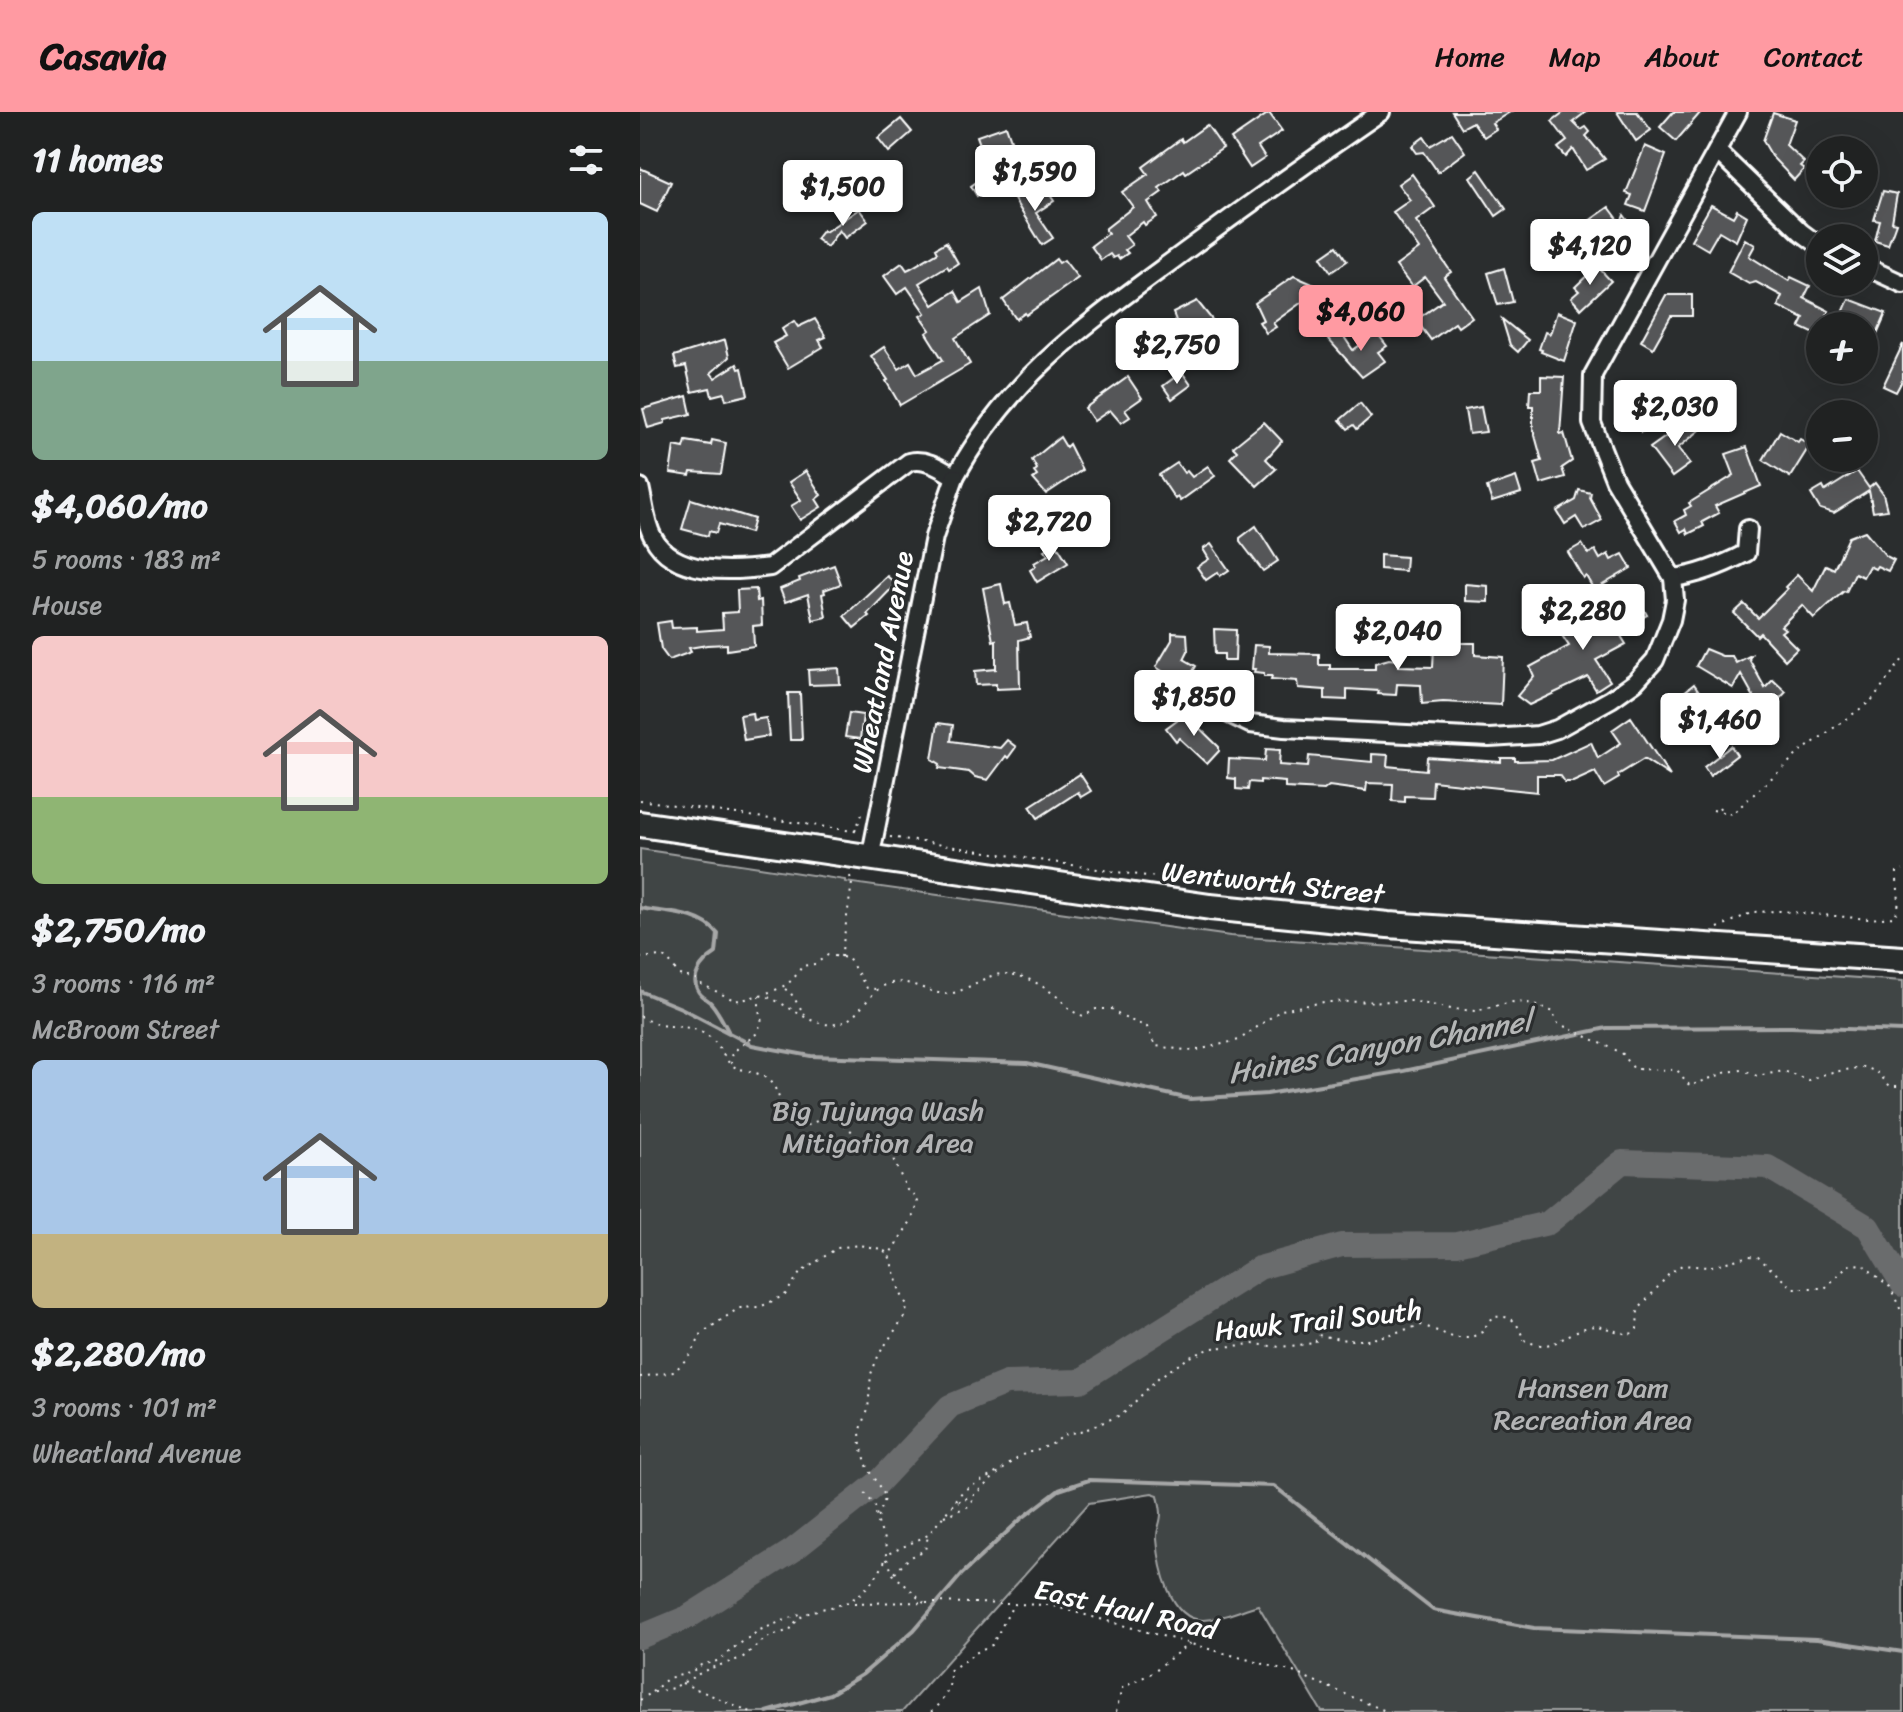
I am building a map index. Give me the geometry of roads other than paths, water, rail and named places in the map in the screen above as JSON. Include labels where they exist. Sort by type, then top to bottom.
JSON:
[{"type":"main road","name":"Wentworth Street","points":[[640,824],[1210,907],[1388,925],[1903,959]]},
{"type":"street","name":"Wheatland Avenue","points":[[870,859],[934,537],[955,477],[973,444],[1036,367],[1109,307],[1381,112]]},
{"type":"street","points":[[1225,712],[1250,724],[1284,728],[1514,738],[1547,733],[1611,699],[1635,682],[1655,660],[1671,620],[1675,600],[1673,578],[1615,481],[1592,423],[1593,375],[1738,112]]},
{"type":"street","points":[[1717,151],[1806,236]]},
{"type":"street","points":[[1878,272],[1903,284]]},
{"type":"street","points":[[640,487],[651,534],[660,548],[675,560],[699,566],[743,570],[770,567],[909,462],[918,460],[930,463],[955,477]]},
{"type":"street","points":[[1673,578],[1687,577],[1746,553],[1748,529]]},
{"type":"waterway","points":[[640,908],[693,917],[718,934],[716,953],[701,966],[695,983],[701,995],[714,1006],[728,1031]]},
{"type":"waterway","name":"Haines Canyon Channel","points":[[640,991],[681,1008],[752,1045],[811,1056],[1027,1063],[1190,1099],[1267,1094],[1404,1071],[1607,1028],[1791,1027],[1903,1031]]},
{"type":"waterway","points":[[640,1637],[688,1617],[792,1551],[879,1482],[950,1406],[1006,1383],[1080,1381],[1259,1268],[1342,1245],[1457,1244],[1548,1223],[1622,1162],[1768,1167],[1868,1227],[1903,1285]]},
{"type":"waterway","points":[[767,1712],[830,1694],[863,1674],[914,1630],[962,1574],[1021,1519],[1059,1490],[1089,1480],[1274,1486],[1433,1610],[1534,1628],[1817,1639],[1903,1652]]},
{"type":"park label","name":"Big Tujunga Wash Mitigation Area","points":[[878,1126]]},
{"type":"park label","name":"Hansen Dam Recreation Area","points":[[1593,1403]]}]
